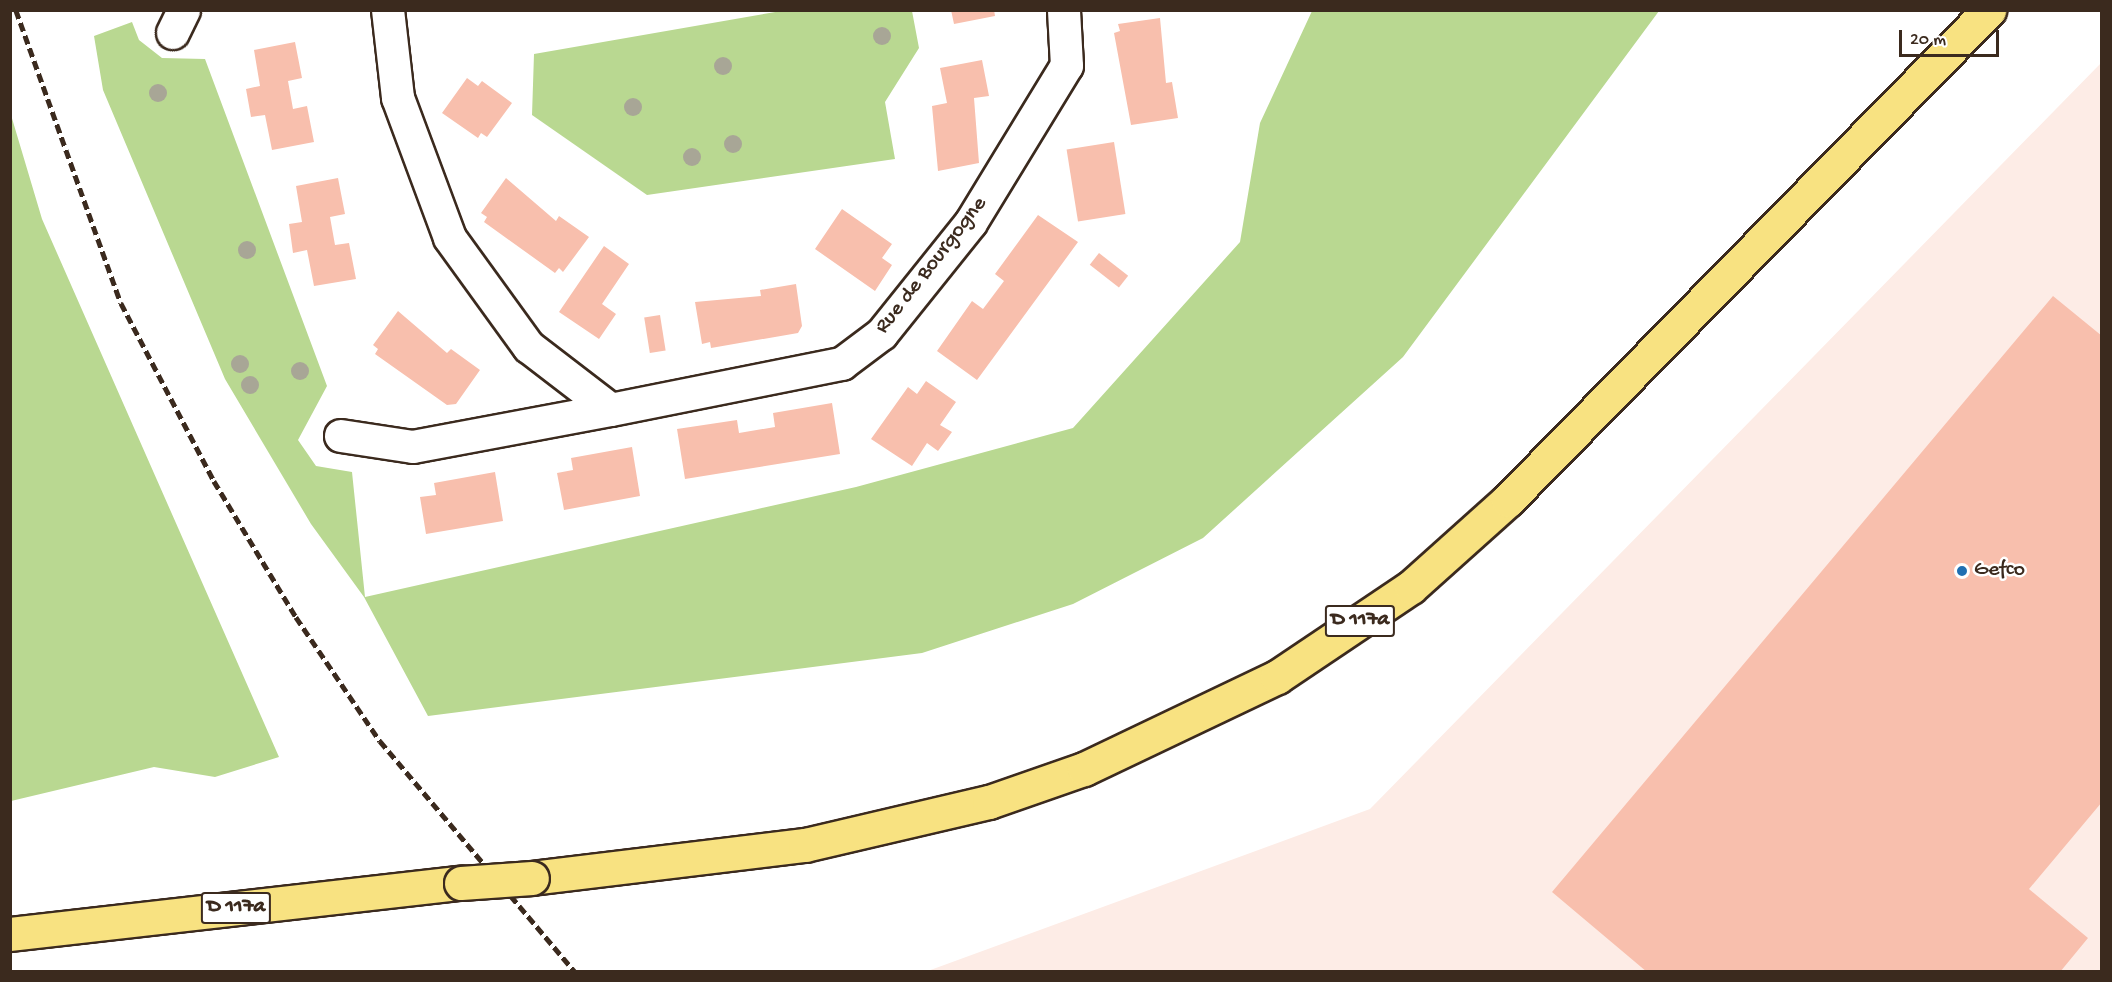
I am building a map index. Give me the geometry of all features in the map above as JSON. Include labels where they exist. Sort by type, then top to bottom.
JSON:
[{"type":"main road","name":"D 117a","points":[[10,934],[461,883],[532,878],[805,845],[989,802],[1084,769],[1277,677],[1411,587],[1508,500],[1989,10]]},
{"type":"street","points":[[388,10],[398,98],[450,238],[529,347],[611,410]]},
{"type":"street","name":"Rue de Bourgogne","points":[[341,436],[413,447],[842,364],[882,334],[971,223],[1067,66],[1064,10]]},
{"type":"shaded area","points":[[2101,63],[2101,971],[925,972],[1370,809]]},
{"type":"green space","points":[[787,10],[912,11],[919,48],[885,102],[895,159],[647,195],[532,115],[534,54]]},
{"type":"green space","points":[[1312,11],[1659,11],[1403,357],[1203,538],[1073,604],[922,653],[428,716],[364,597],[311,524],[225,379],[103,90],[94,36],[132,22],[139,40],[162,58],[205,59],[327,386],[298,440],[316,466],[352,472],[365,597],[856,487],[1073,428],[1240,242],[1260,123]]},
{"type":"green space","points":[[11,115],[42,219],[279,757],[215,777],[154,767],[11,801]]},
{"type":"building","points":[[951,10],[994,10],[995,16],[954,24]]},
{"type":"building","points":[[1160,18],[1166,83],[1172,82],[1178,118],[1131,125],[1114,33],[1120,31],[1118,24]]},
{"type":"building","points":[[295,42],[302,78],[288,81],[293,109],[307,106],[314,142],[272,150],[265,115],[251,117],[246,89],[260,86],[254,50]]},
{"type":"building","points":[[982,60],[989,96],[974,98],[979,163],[938,171],[932,106],[947,103],[940,68]]},
{"type":"building","points":[[467,78],[478,86],[482,81],[512,103],[487,137],[481,133],[478,138],[442,113]]},
{"type":"building","points":[[1114,142],[1125,214],[1078,222],[1067,150]]},
{"type":"building","points":[[338,178],[345,214],[330,217],[335,245],[349,243],[356,279],[314,286],[307,250],[293,253],[289,224],[302,222],[296,186]]},
{"type":"building","points":[[506,178],[556,221],[559,216],[589,237],[563,272],[559,268],[555,273],[484,222],[487,217],[481,213]]},
{"type":"building","points":[[842,209],[892,244],[882,258],[892,265],[875,291],[815,249]]},
{"type":"building","points":[[1038,215],[1078,242],[977,380],[937,351],[972,301],[983,309],[1004,281],[995,274]]},
{"type":"building","points":[[604,246],[629,264],[602,304],[616,314],[599,339],[559,312]]},
{"type":"building","points":[[1099,253],[1128,276],[1119,288],[1090,265]]},
{"type":"building","points":[[796,284],[802,326],[798,333],[711,348],[710,342],[702,344],[695,302],[761,296],[760,290]]},
{"type":"building","name":"Gefco","points":[[2053,296],[2102,336],[2102,802],[2029,889],[2088,938],[2060,972],[1647,972],[1552,892]]},
{"type":"building","points":[[398,311],[447,353],[451,349],[480,370],[456,404],[447,405],[375,354],[378,349],[373,345]]},
{"type":"building","points":[[660,315],[666,351],[650,353],[644,318]]},
{"type":"building","points":[[926,381],[956,402],[940,425],[952,432],[938,451],[927,443],[912,466],[871,439],[908,387],[917,394]]},
{"type":"building","points":[[832,403],[840,454],[685,479],[677,429],[737,420],[739,433],[775,427],[773,413]]},
{"type":"building","points":[[632,447],[640,496],[564,510],[557,473],[573,470],[571,458]]},
{"type":"building","points":[[495,472],[503,521],[426,534],[420,497],[436,495],[434,483]]},
{"type":"railway","points":[[16,10],[121,303],[214,481],[296,617],[380,741],[575,972]]},
{"type":"place","name":"Gefco","points":[[1962,571]]}]
